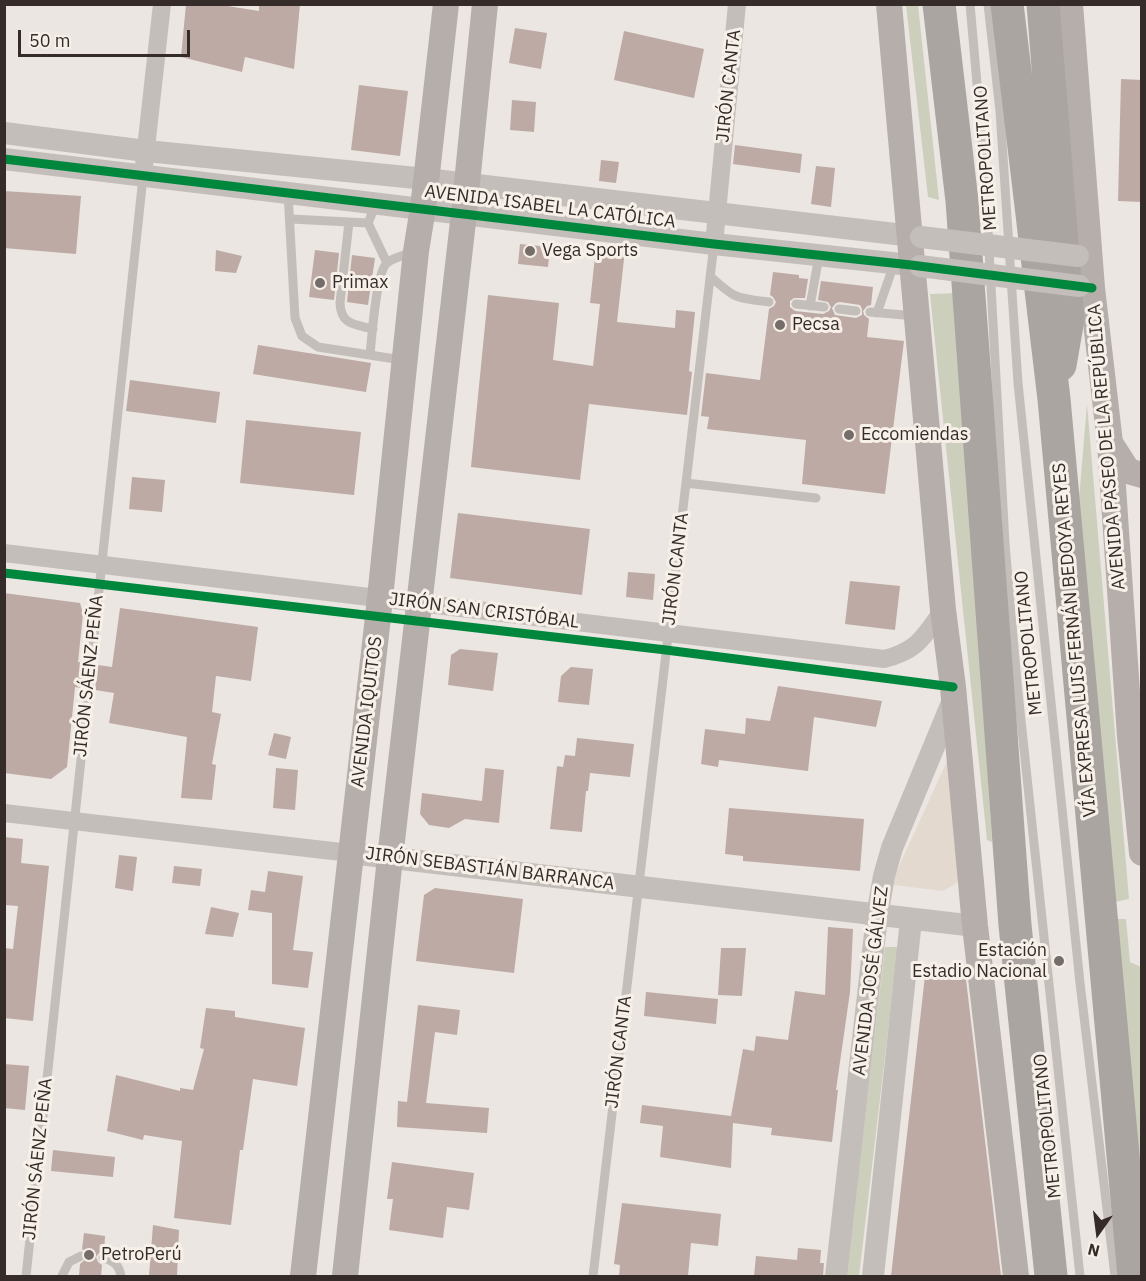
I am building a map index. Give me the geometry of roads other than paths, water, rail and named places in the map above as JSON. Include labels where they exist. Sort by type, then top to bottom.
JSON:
[{"type":"highway","points":[[939,4],[962,201],[1015,925],[1051,1276]]},
{"type":"highway","name":"VÍA EXPRESA LUIS FERNÁN BEDOYA REYES","points":[[1006,4],[1054,399],[1134,1276]]},
{"type":"highway","points":[[1043,4],[1068,319],[1054,399]]},
{"type":"main road","name":"AVENIDA IQUITOS","points":[[303,1276],[416,251],[446,4]]},
{"type":"main road","points":[[345,1276],[464,213],[485,4]]},
{"type":"main road","points":[[889,4],[915,236],[909,264],[916,316],[943,610],[954,698],[975,926],[1016,1276]]},
{"type":"main road","name":"AVENIDA PASEO DE LA REPÚBLICA","points":[[1070,4],[1086,287],[1110,442],[1130,736],[1142,853]]},
{"type":"main road","points":[[1110,442],[1128,471],[1142,475]]},
{"type":"street","name":"JIRÓN SÁENZ PEÑA","points":[[143,175],[162,4]]},
{"type":"street","name":"JIRÓN CANTA","points":[[714,244],[737,4]]},
{"type":"street","name":"AVENIDA ISABEL LA CATÓLICA","points":[[4,133],[146,151],[426,179],[1084,257]]},
{"type":"street","name":"AVENIDA ISABEL LA CATÓLICA","points":[[4,159],[288,193],[372,213],[423,208],[714,244],[909,264],[1086,287]]},
{"type":"street","name":"JIRÓN SAN CRISTÓBAL","points":[[4,554],[885,659],[903,654],[917,645],[943,610]]},
{"type":"street","name":"AVENIDA JOSÉ GÁLVEZ","points":[[836,1276],[877,916],[884,876],[892,848],[954,698]]},
{"type":"street","points":[[1130,736],[1142,706]]},
{"type":"street","name":"JIRÓN SEBASTIÁN BARRANCA","points":[[4,813],[975,926]]},
{"type":"street","name":"AVENIDA JOSÉ GÁLVEZ","points":[[873,1276],[911,920]]},
{"type":"lane","name":"METROPOLITANO","points":[[970,4],[985,175],[1005,544],[1021,718],[1080,1276]]},
{"type":"lane","name":"METROPOLITANO","points":[[988,4],[1000,111],[1021,406],[1080,983],[1115,1276]]},
{"type":"lane","name":"JIRÓN SÁENZ PEÑA","points":[[26,1276],[143,175]]},
{"type":"lane","points":[[288,193],[295,318],[302,336],[318,348],[405,360]]},
{"type":"lane","points":[[291,219],[349,222],[372,213],[387,263]]},
{"type":"lane","points":[[349,222],[340,314],[349,323],[373,329]]},
{"type":"lane","name":"JIRÓN CANTA","points":[[593,1276],[714,244]]},
{"type":"lane","points":[[370,354],[377,293],[383,269],[387,263],[416,251]]},
{"type":"lane","points":[[810,306],[819,256]]},
{"type":"lane","points":[[909,264],[873,313],[916,316]]},
{"type":"lane","points":[[710,276],[727,292],[738,298],[769,302]]},
{"type":"lane","points":[[796,304],[824,307]]},
{"type":"lane","points":[[839,309],[856,311]]},
{"type":"lane","points":[[686,483],[816,498]]},
{"type":"lane","points":[[62,1276],[69,1263],[81,1256]]},
{"type":"lane","points":[[103,1258],[112,1261],[120,1268],[121,1276]]},
{"type":"place","name":"Vega Sports","points":[[530,251]]},
{"type":"place","name":"Primax","points":[[320,283]]},
{"type":"place","name":"Pecsa","points":[[780,325]]},
{"type":"place","name":"Eccomiendas","points":[[849,435]]},
{"type":"place","name":"Estación Estadio Nacional","points":[[1059,961]]},
{"type":"place","name":"PetroPerú","points":[[89,1255]]}]
